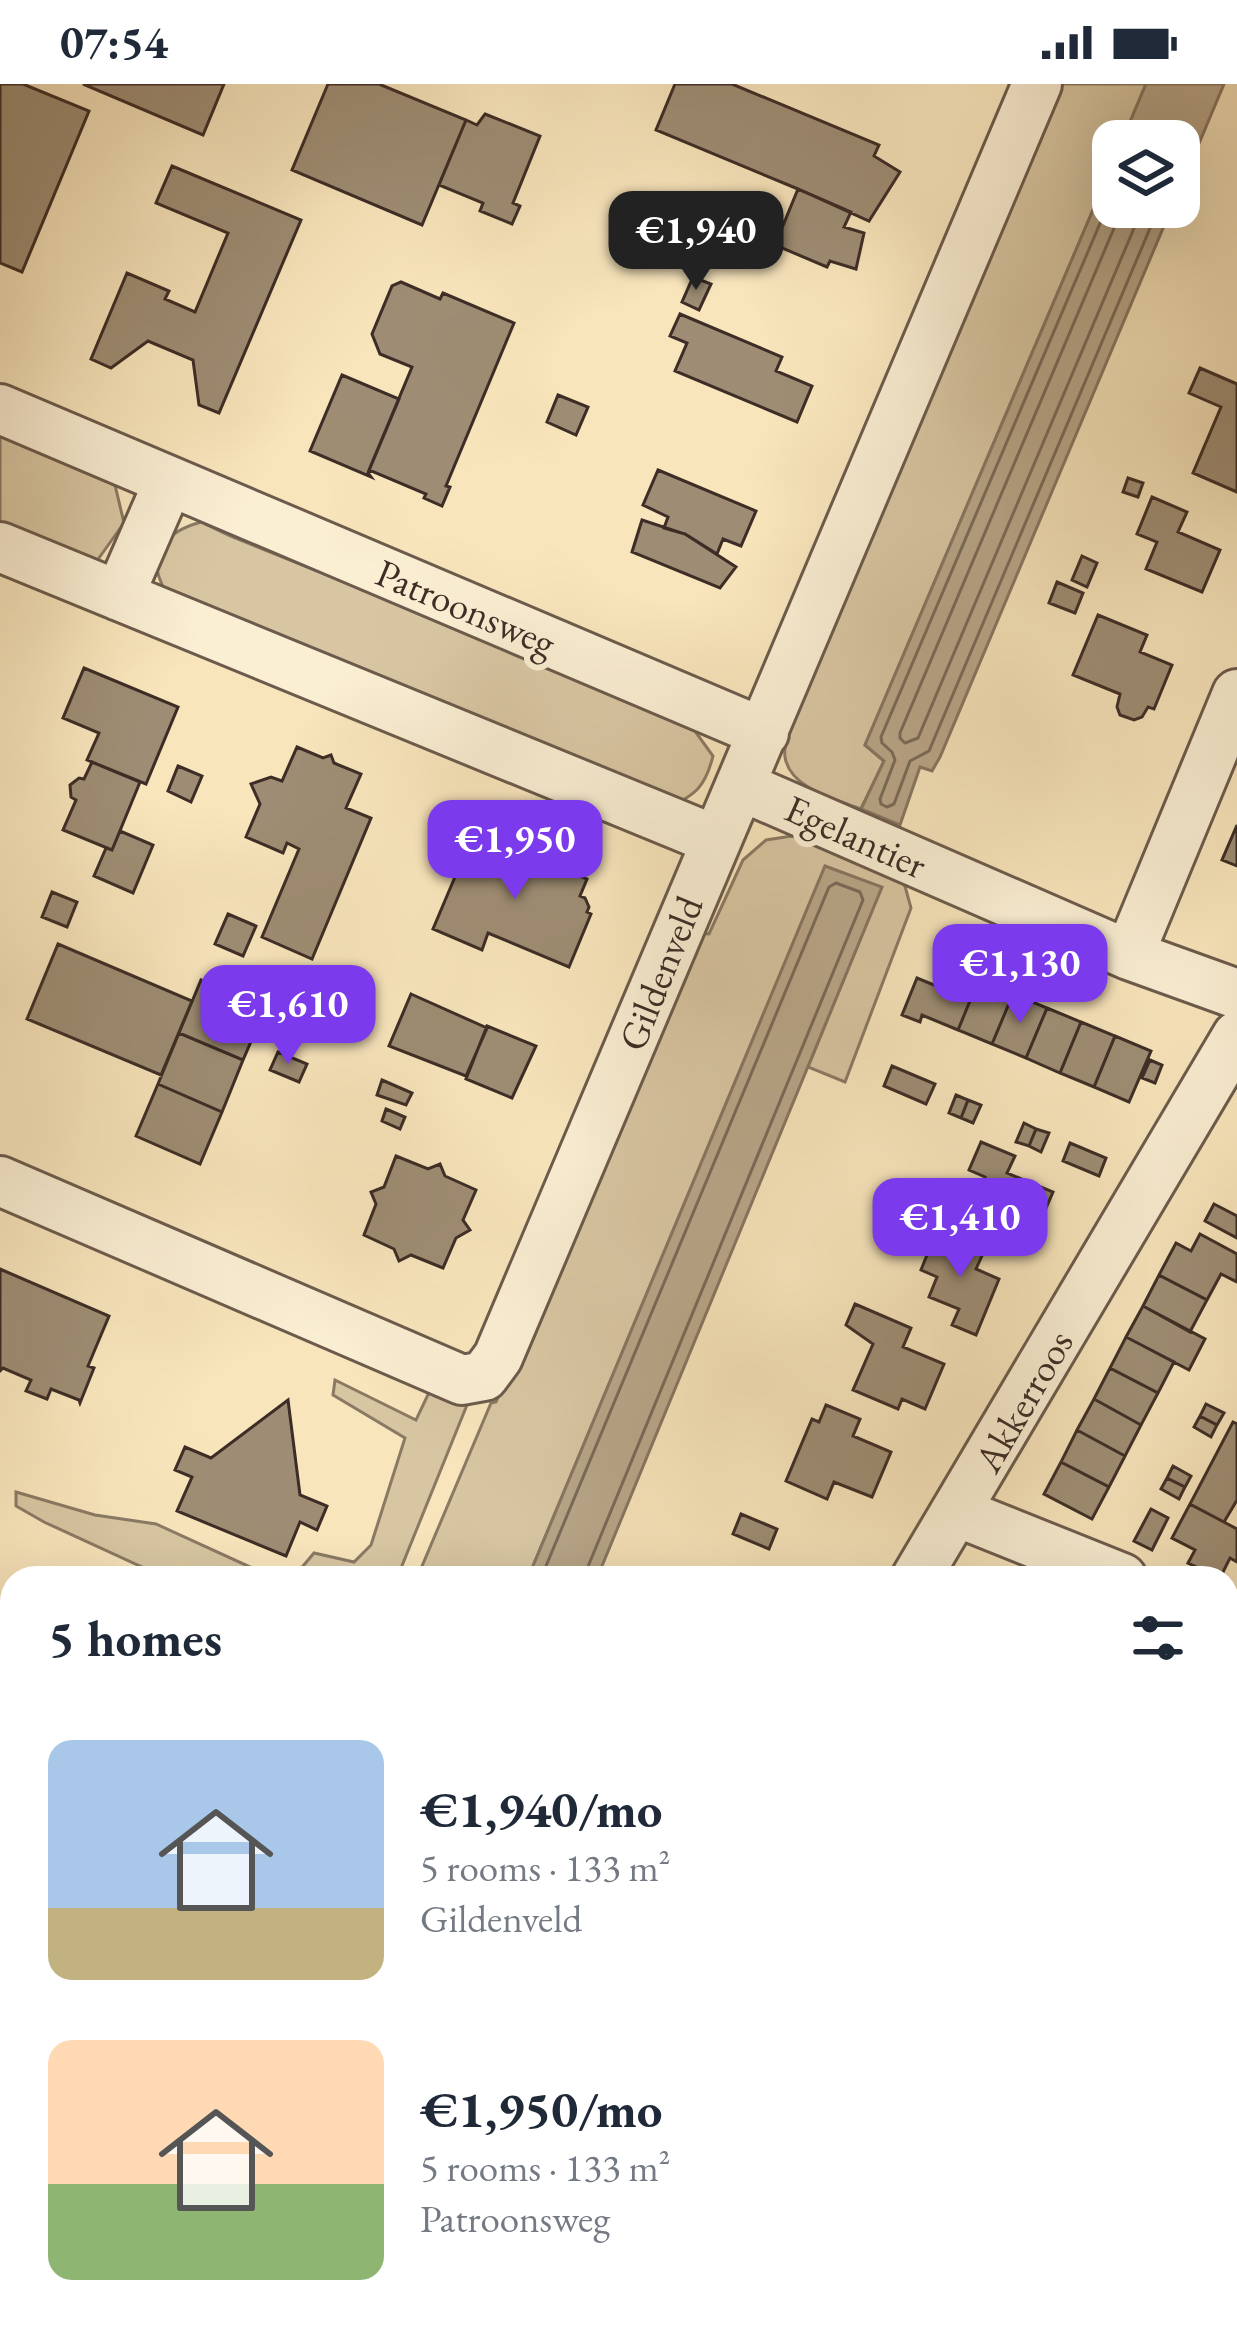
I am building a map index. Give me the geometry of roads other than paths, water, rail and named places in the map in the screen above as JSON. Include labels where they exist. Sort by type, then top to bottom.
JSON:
[{"type":"street","name":"Gildenveld","points":[[0,1181],[463,1380],[484,1376],[498,1357],[1036,84]]},
{"type":"street","name":"Patroonsweg","points":[[0,410],[764,733]]},
{"type":"street","points":[[119,596],[169,481]]},
{"type":"street","points":[[0,547],[715,840]]},
{"type":"street","points":[[1129,955],[1237,694]]},
{"type":"street","name":"Egelantier","points":[[741,786],[1129,955],[1237,994]]},
{"type":"street","name":"Akkerroos","points":[[923,1566],[1237,1036]]},
{"type":"street","points":[[957,1512],[1092,1566]]},
{"type":"water","points":[[1146,84],[1224,84],[1200,141],[1200,120],[1131,120]]},
{"type":"water","points":[[1092,212],[1092,228],[1163,228],[940,757],[932,771],[920,767],[900,825],[861,809],[884,761],[865,745]]},
{"type":"water","points":[[825,866],[882,887],[602,1566],[533,1566]]}]
